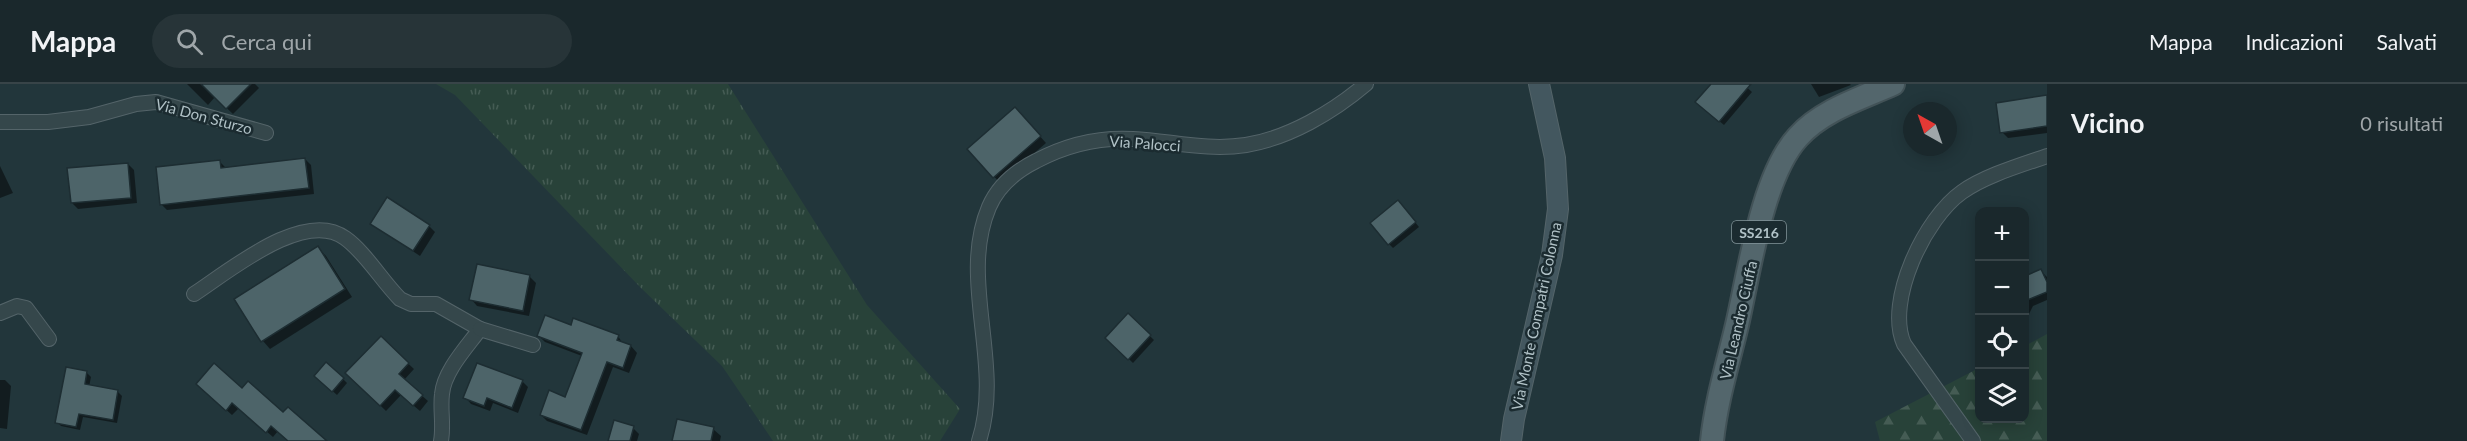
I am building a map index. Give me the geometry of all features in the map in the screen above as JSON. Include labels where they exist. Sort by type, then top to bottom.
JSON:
[{"type":"main road","name":"Via Leandro Ciuffa","points":[[1712,441],[1764,209],[1780,163],[1798,136],[1812,124],[1846,105],[1893,84]]},
{"type":"street","name":"Via Palocci","points":[[979,441],[985,415],[987,376],[978,268],[979,246],[988,208],[1006,182],[1023,168],[1043,157],[1068,147],[1094,141],[1133,139],[1219,147],[1256,143],[1301,126],[1346,100],[1366,84]]},
{"type":"street","name":"Via Monte Compatri Colonna","points":[[1511,441],[1514,419],[1552,255],[1558,209],[1555,158],[1539,84]]},
{"type":"street","name":"Via Don Sturzo","points":[[0,123],[48,122],[89,117],[136,104],[156,102],[266,133]]},
{"type":"street","points":[[1973,441],[1904,344],[1898,324],[1903,285],[1921,244],[1937,218],[1953,199],[1974,185],[2047,156]]},
{"type":"street","points":[[194,294],[278,241],[296,234],[323,230],[345,238],[403,302],[415,305],[435,304],[480,329],[533,345]]},
{"type":"street","points":[[0,313],[11,307],[26,308],[49,339]]},
{"type":"street","points":[[441,441],[443,428],[441,395],[444,383],[480,329]]},
{"type":"green space","points":[[436,84],[728,84],[867,305],[960,409],[940,441],[773,441],[722,366],[641,288],[455,95]]},
{"type":"green space","points":[[2047,334],[2047,441],[1880,441],[1875,422],[1975,370],[1975,423],[2029,423],[2029,344]]},
{"type":"building","points":[[201,84],[251,84],[226,109]]},
{"type":"building","points":[[1711,84],[1751,84],[1719,122],[1695,102]]},
{"type":"building","points":[[2047,95],[2047,126],[2000,133],[1996,103]]},
{"type":"building","points":[[1015,107],[1041,136],[993,178],[967,149]]},
{"type":"building","points":[[305,158],[309,188],[160,205],[156,167],[220,160],[221,168]]},
{"type":"building","points":[[128,163],[131,198],[71,203],[67,168]]},
{"type":"building","points":[[387,197],[430,225],[413,251],[370,224]]},
{"type":"building","points":[[1398,200],[1416,222],[1388,245],[1370,223]]},
{"type":"building","points":[[318,246],[345,289],[261,342],[234,299]]},
{"type":"building","points":[[477,264],[530,275],[523,311],[469,300]]},
{"type":"building","points":[[2041,269],[2047,282],[2047,292],[2029,299],[2029,274]]},
{"type":"building","points":[[1128,313],[1151,335],[1128,360],[1105,338]]},
{"type":"building","points":[[545,315],[571,325],[573,318],[619,335],[617,340],[631,345],[623,368],[607,362],[581,430],[540,415],[549,390],[565,397],[582,353],[537,336]]},
{"type":"building","points":[[381,336],[409,363],[399,374],[423,395],[413,406],[395,390],[380,406],[345,373]]},
{"type":"building","points":[[326,362],[344,378],[332,392],[314,376]]},
{"type":"building","points":[[214,363],[242,388],[248,381],[283,412],[288,407],[327,441],[288,441],[271,426],[266,433],[232,403],[226,411],[196,384]]},
{"type":"building","points":[[477,363],[523,380],[512,408],[487,398],[484,406],[463,398]]},
{"type":"building","points":[[66,367],[87,371],[85,384],[118,390],[113,420],[79,414],[76,427],[55,423]]},
{"type":"building","points":[[677,419],[714,427],[711,441],[672,441]]},
{"type":"building","points":[[614,420],[634,426],[630,441],[608,441]]}]
